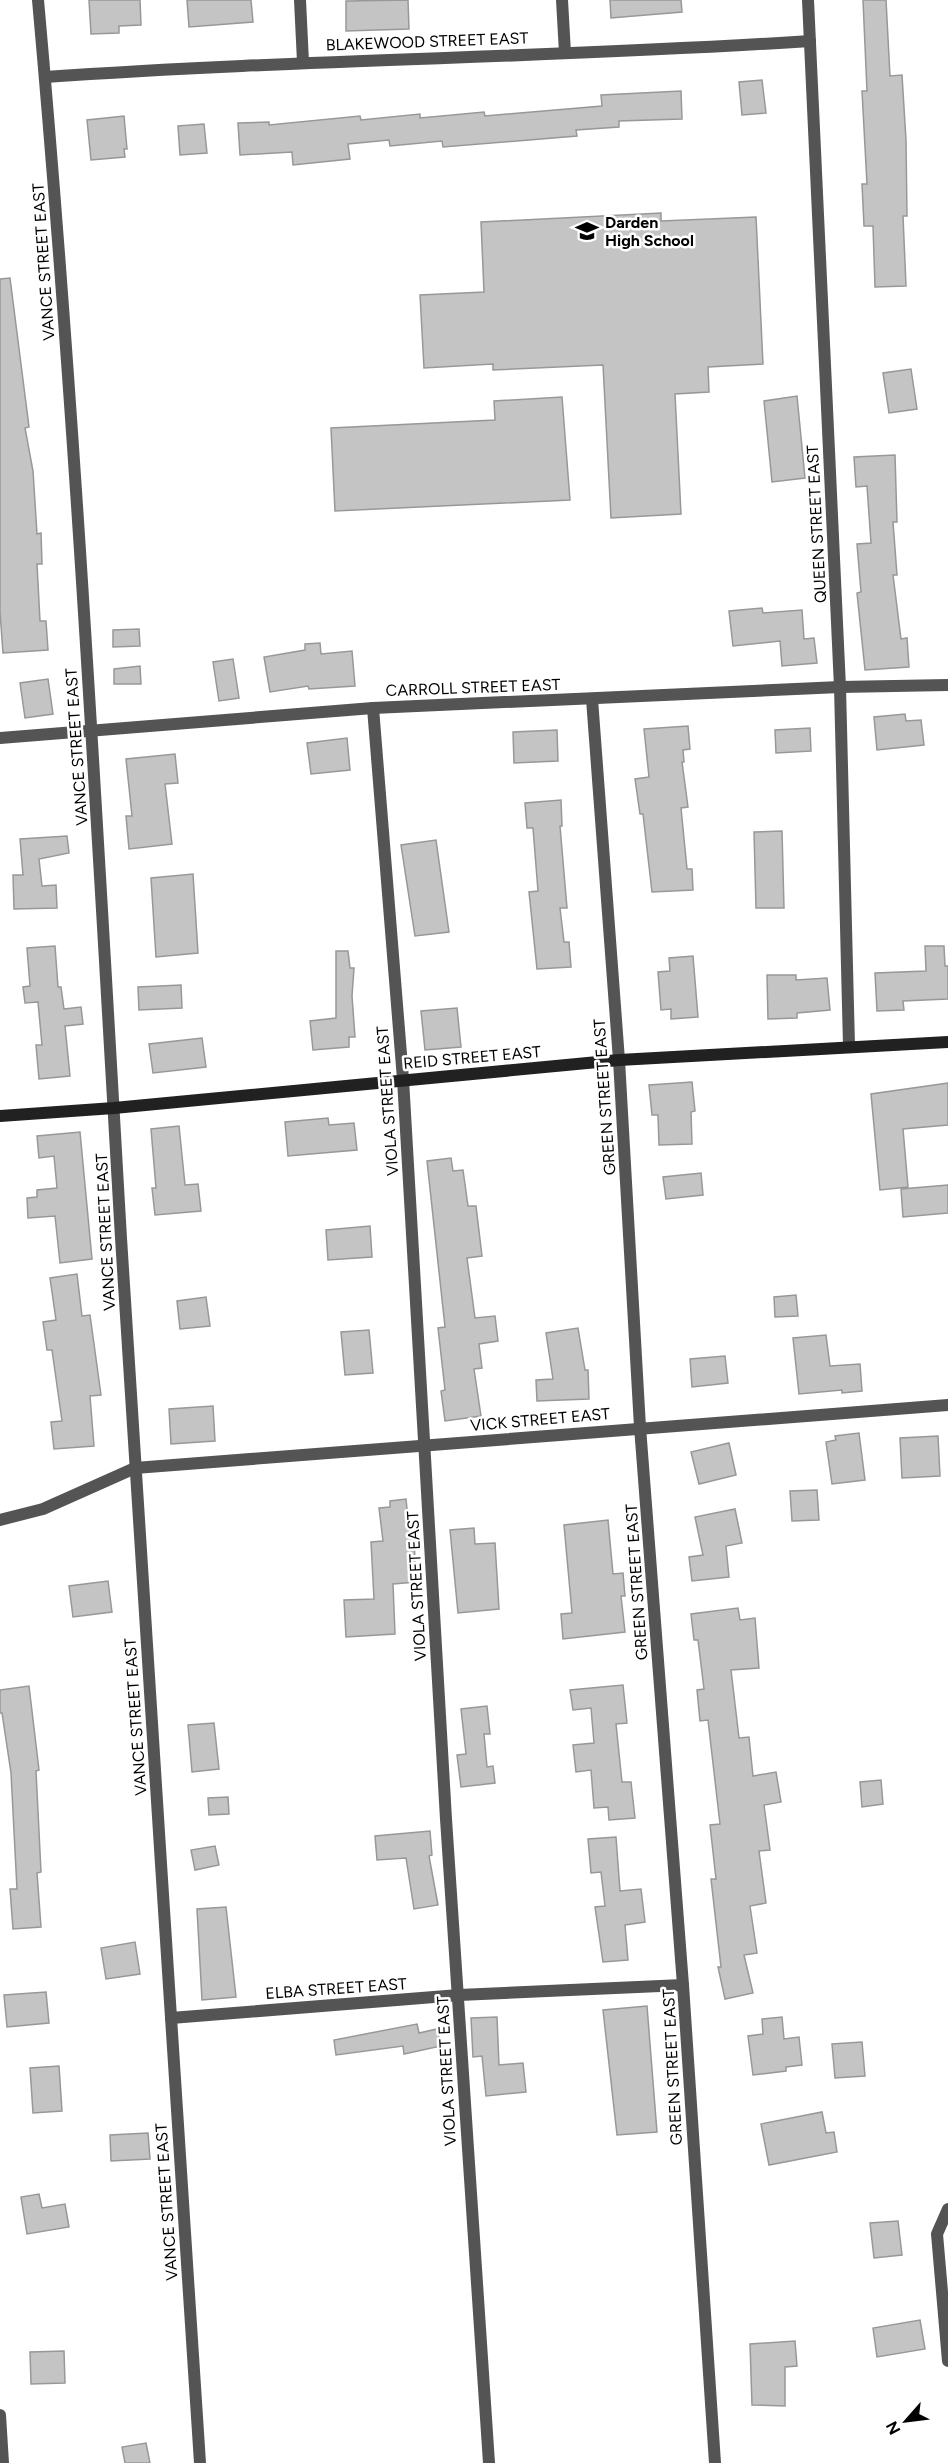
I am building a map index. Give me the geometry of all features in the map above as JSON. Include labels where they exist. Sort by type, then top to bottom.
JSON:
[{"type":"street","name":"VANCE STREET EAST","points":[[38,0],[92,730],[135,1468],[200,2463]]},
{"type":"street","points":[[300,0],[303,62]]},
{"type":"street","points":[[562,0],[565,53]]},
{"type":"street","name":"QUEEN STREET EAST","points":[[808,0],[840,687],[849,1046]]},
{"type":"street","name":"BLAKEWOOD STREET EAST","points":[[45,77],[303,62],[668,50],[810,41]]},
{"type":"street","name":"CARROLL STREET EAST","points":[[0,738],[373,708],[840,687],[948,685]]},
{"type":"street","name":"GREEN STREET EAST","points":[[592,699],[619,1060],[640,1427],[683,1985],[715,2463]]},
{"type":"street","name":"VIOLA STREET EAST","points":[[373,708],[403,1080],[426,1444],[445,1808],[489,2463]]},
{"type":"street","name":"REID STREET EAST","points":[[0,1116],[114,1108],[619,1060],[948,1042]]},
{"type":"street","name":"VICK STREET EAST","points":[[0,1520],[42,1509],[135,1468],[640,1427],[948,1405]]},
{"type":"street","name":"ELBA STREET EAST","points":[[171,2018],[459,1995],[683,1985]]},
{"type":"street","points":[[948,2210],[937,2234],[948,2361]]},
{"type":"street","points":[[0,2415],[3,2463]]},
{"type":"building","points":[[89,0],[140,0],[141,25],[119,26],[119,33],[91,34]]},
{"type":"building","points":[[187,0],[251,0],[253,22],[189,27]]},
{"type":"building","points":[[408,0],[409,29],[346,31],[346,1]]},
{"type":"building","points":[[610,0],[681,0],[682,12],[611,18]]},
{"type":"building","points":[[863,0],[886,0],[890,76],[902,75],[906,140],[907,216],[903,216],[906,286],[875,287],[873,226],[864,226],[862,184],[867,184],[862,91],[867,91]]},
{"type":"building","points":[[762,80],[766,113],[742,115],[739,82]]},
{"type":"building","points":[[681,91],[682,119],[619,121],[619,127],[576,130],[577,136],[443,147],[442,141],[390,146],[389,140],[348,144],[350,159],[293,165],[292,152],[240,155],[238,123],[269,122],[269,125],[360,116],[361,120],[420,114],[420,118],[484,112],[485,116],[602,106],[601,95]]},
{"type":"building","points":[[124,116],[127,149],[124,149],[125,157],[91,160],[87,120]]},
{"type":"building","points":[[204,124],[207,153],[180,155],[178,126]]},
{"type":"building","points":[[661,213],[661,221],[756,217],[763,364],[708,367],[709,392],[675,394],[681,514],[611,518],[603,365],[493,370],[493,364],[424,368],[420,295],[484,292],[481,222]]},
{"type":"building","points":[[10,278],[29,427],[25,428],[33,471],[37,534],[41,533],[42,564],[37,564],[40,621],[46,621],[48,650],[3,653],[0,612],[0,279]]},
{"type":"building","points":[[911,369],[917,409],[889,413],[883,373]]},
{"type":"building","points":[[797,396],[805,478],[772,482],[764,401]]},
{"type":"building","points":[[562,397],[570,500],[335,511],[331,428],[495,420],[494,401]]},
{"type":"building","points":[[895,455],[897,522],[893,522],[897,575],[893,575],[901,639],[907,638],[909,667],[865,670],[857,593],[861,592],[857,544],[871,543],[867,486],[856,487],[854,457]]},
{"type":"building","points":[[762,608],[763,613],[802,610],[804,639],[814,638],[817,663],[782,666],[780,641],[733,646],[729,611]]},
{"type":"building","points":[[139,629],[140,646],[113,647],[113,630]]},
{"type":"building","points":[[320,643],[321,654],[352,651],[355,686],[309,689],[308,686],[270,692],[264,657],[305,650],[305,644]]},
{"type":"building","points":[[233,659],[239,698],[219,701],[213,662]]},
{"type":"building","points":[[140,666],[141,684],[114,684],[114,669]]},
{"type":"building","points":[[48,679],[53,714],[25,718],[20,683]]},
{"type":"building","points":[[905,714],[906,721],[921,720],[924,745],[877,750],[874,717]]},
{"type":"building","points":[[688,726],[690,749],[683,750],[684,762],[682,762],[688,807],[681,808],[687,869],[692,869],[693,890],[652,892],[643,814],[640,814],[635,779],[649,777],[644,729]]},
{"type":"building","points":[[810,728],[811,751],[776,753],[775,730]]},
{"type":"building","points":[[557,730],[558,761],[514,763],[513,732]]},
{"type":"building","points":[[347,738],[350,770],[311,774],[307,743]]},
{"type":"building","points":[[175,754],[178,783],[165,784],[172,844],[129,849],[126,816],[132,816],[126,759]]},
{"type":"building","points":[[561,800],[562,826],[560,826],[567,908],[560,908],[564,942],[569,942],[571,967],[537,969],[529,892],[538,891],[533,828],[527,828],[525,803]]},
{"type":"building","points":[[782,831],[784,908],[756,908],[754,832]]},
{"type":"building","points":[[67,836],[69,853],[39,859],[42,886],[56,885],[57,908],[14,909],[13,875],[23,875],[20,839]]},
{"type":"building","points":[[436,840],[449,932],[415,936],[401,845]]},
{"type":"building","points":[[193,874],[198,953],[156,957],[151,878]]},
{"type":"building","points":[[55,946],[58,987],[61,987],[64,1009],[81,1007],[83,1024],[65,1026],[70,1076],[39,1079],[36,1045],[42,1045],[38,1002],[25,1003],[23,987],[30,986],[27,948]]},
{"type":"building","points":[[925,946],[944,946],[945,966],[948,966],[948,999],[903,1001],[904,1010],[877,1011],[875,973],[926,971]]},
{"type":"building","points":[[336,951],[348,951],[350,968],[354,968],[352,996],[355,1037],[349,1037],[349,1047],[313,1050],[310,1021],[336,1018]]},
{"type":"building","points":[[693,956],[698,1017],[671,1019],[671,1009],[661,1010],[658,972],[670,971],[669,958]]},
{"type":"building","points":[[767,975],[796,975],[796,980],[827,978],[830,1010],[797,1013],[797,1018],[768,1019]]},
{"type":"building","points":[[181,985],[182,1008],[139,1010],[138,987]]},
{"type":"building","points":[[457,1008],[461,1047],[425,1050],[421,1011]]},
{"type":"building","points":[[202,1038],[206,1067],[153,1073],[149,1044]]},
{"type":"building","points":[[692,1082],[695,1111],[691,1112],[692,1144],[659,1145],[658,1115],[652,1115],[649,1085]]},
{"type":"building","points":[[948,1083],[948,1125],[903,1129],[908,1187],[880,1190],[871,1094]]},
{"type":"building","points":[[328,1118],[329,1125],[354,1123],[357,1150],[288,1156],[285,1122]]},
{"type":"building","points":[[179,1126],[185,1185],[198,1184],[201,1211],[155,1215],[152,1188],[156,1188],[151,1129]]},
{"type":"building","points":[[80,1132],[92,1259],[60,1263],[55,1216],[28,1218],[27,1198],[37,1197],[37,1190],[57,1188],[54,1156],[39,1158],[37,1136]]},
{"type":"building","points":[[451,1158],[453,1171],[463,1170],[468,1206],[476,1206],[482,1256],[467,1258],[475,1318],[495,1316],[498,1341],[479,1344],[482,1368],[474,1369],[481,1416],[445,1421],[441,1391],[445,1390],[438,1328],[445,1327],[427,1161]]},
{"type":"building","points":[[701,1173],[703,1195],[666,1199],[663,1177]]},
{"type":"building","points":[[948,1185],[948,1213],[903,1217],[901,1189]]},
{"type":"building","points":[[370,1226],[372,1257],[328,1260],[326,1230]]},
{"type":"building","points":[[77,1274],[82,1316],[90,1315],[101,1395],[90,1396],[94,1446],[54,1449],[51,1422],[62,1421],[52,1350],[47,1350],[43,1322],[56,1320],[50,1278]]},
{"type":"building","points":[[796,1295],[798,1316],[775,1317],[774,1297]]},
{"type":"building","points":[[206,1297],[210,1326],[180,1329],[177,1301]]},
{"type":"building","points":[[578,1328],[585,1370],[588,1370],[589,1399],[537,1401],[536,1380],[553,1379],[546,1333]]},
{"type":"building","points":[[369,1330],[373,1373],[345,1375],[341,1332]]},
{"type":"building","points":[[826,1335],[830,1366],[860,1364],[862,1391],[842,1393],[842,1390],[799,1394],[793,1338]]},
{"type":"building","points":[[725,1356],[728,1383],[692,1387],[690,1359]]},
{"type":"building","points":[[213,1406],[215,1441],[171,1444],[169,1409]]},
{"type":"building","points":[[859,1433],[865,1480],[832,1484],[826,1442],[836,1440],[835,1436]]},
{"type":"building","points":[[938,1436],[940,1476],[902,1478],[900,1438]]},
{"type":"building","points":[[729,1443],[736,1475],[699,1484],[691,1452]]},
{"type":"building","points":[[817,1490],[819,1520],[792,1521],[790,1491]]},
{"type":"building","points":[[406,1499],[410,1539],[414,1538],[416,1582],[393,1584],[395,1634],[346,1637],[344,1600],[374,1599],[371,1542],[383,1541],[379,1508],[390,1507],[390,1501]]},
{"type":"building","points":[[735,1509],[742,1543],[726,1546],[729,1577],[692,1581],[689,1557],[703,1555],[695,1517]]},
{"type":"building","points":[[608,1520],[613,1574],[623,1573],[625,1596],[621,1596],[625,1632],[563,1639],[561,1614],[572,1613],[564,1525]]},
{"type":"building","points":[[474,1528],[475,1544],[495,1543],[499,1609],[458,1613],[450,1530]]},
{"type":"building","points":[[108,1581],[112,1612],[73,1617],[69,1586]]},
{"type":"building","points":[[738,1608],[740,1620],[755,1618],[759,1668],[731,1670],[739,1738],[749,1737],[753,1776],[776,1772],[781,1802],[764,1805],[770,1850],[759,1851],[766,1903],[750,1906],[757,1953],[744,1955],[753,1993],[725,1999],[718,1967],[721,1967],[711,1879],[716,1879],[710,1825],[720,1824],[708,1720],[700,1721],[697,1690],[704,1689],[698,1640],[694,1640],[691,1614]]},
{"type":"building","points":[[623,1685],[627,1723],[616,1724],[622,1782],[631,1782],[635,1818],[609,1820],[608,1807],[594,1808],[591,1770],[576,1772],[573,1745],[594,1743],[591,1708],[573,1710],[570,1690]]},
{"type":"building","points":[[29,1686],[39,1770],[36,1771],[41,1872],[37,1873],[41,1927],[13,1929],[10,1889],[17,1889],[11,1773],[2,1713],[0,1713],[0,1690]]},
{"type":"building","points":[[487,1706],[490,1734],[484,1734],[487,1767],[493,1766],[495,1783],[461,1787],[457,1755],[466,1754],[461,1709]]},
{"type":"building","points":[[214,1723],[219,1769],[192,1772],[188,1725]]},
{"type":"building","points":[[881,1780],[883,1804],[862,1807],[860,1782]]},
{"type":"building","points":[[228,1797],[229,1814],[209,1815],[208,1798]]},
{"type":"building","points":[[430,1831],[432,1855],[429,1856],[438,1905],[414,1909],[406,1858],[377,1860],[375,1836]]},
{"type":"building","points":[[616,1837],[620,1891],[641,1889],[645,1922],[625,1925],[628,1960],[603,1962],[595,1907],[605,1906],[601,1872],[591,1873],[588,1839]]},
{"type":"building","points":[[215,1846],[219,1865],[195,1870],[191,1850]]},
{"type":"building","points":[[226,1907],[236,1997],[202,2000],[197,1909]]},
{"type":"building","points":[[135,1942],[140,1974],[106,1979],[101,1948]]},
{"type":"building","points":[[46,1992],[49,2023],[7,2027],[4,1995]]},
{"type":"building","points":[[647,2006],[657,2132],[617,2135],[603,2010]]},
{"type":"building","points":[[497,2017],[499,2065],[523,2063],[526,2092],[486,2096],[482,2056],[473,2057],[471,2018]]},
{"type":"building","points":[[782,2017],[784,2039],[799,2037],[802,2065],[786,2067],[786,2071],[753,2075],[748,2036],[763,2034],[762,2019]]},
{"type":"building","points":[[417,2024],[419,2033],[437,2029],[441,2046],[404,2054],[403,2046],[336,2055],[334,2040]]},
{"type":"building","points":[[862,2042],[865,2076],[835,2078],[832,2044]]},
{"type":"building","points":[[59,2066],[62,2111],[33,2113],[30,2068]]},
{"type":"building","points":[[822,2112],[826,2133],[834,2132],[837,2152],[769,2165],[761,2124]]},
{"type":"building","points":[[148,2133],[150,2159],[111,2161],[110,2135]]},
{"type":"building","points":[[39,2194],[42,2208],[65,2204],[69,2227],[27,2234],[21,2197]]},
{"type":"building","points":[[898,2221],[902,2255],[874,2258],[870,2223]]},
{"type":"building","points":[[920,2320],[925,2349],[877,2357],[873,2328]]},
{"type":"building","points":[[795,2341],[797,2366],[785,2367],[785,2406],[752,2405],[750,2344]]},
{"type":"building","points":[[64,2351],[65,2383],[31,2384],[30,2352]]},
{"type":"building","points":[[146,2443],[150,2463],[125,2463],[122,2447]]},
{"type":"place","name":"Darden High School","points":[[587,231]]}]
